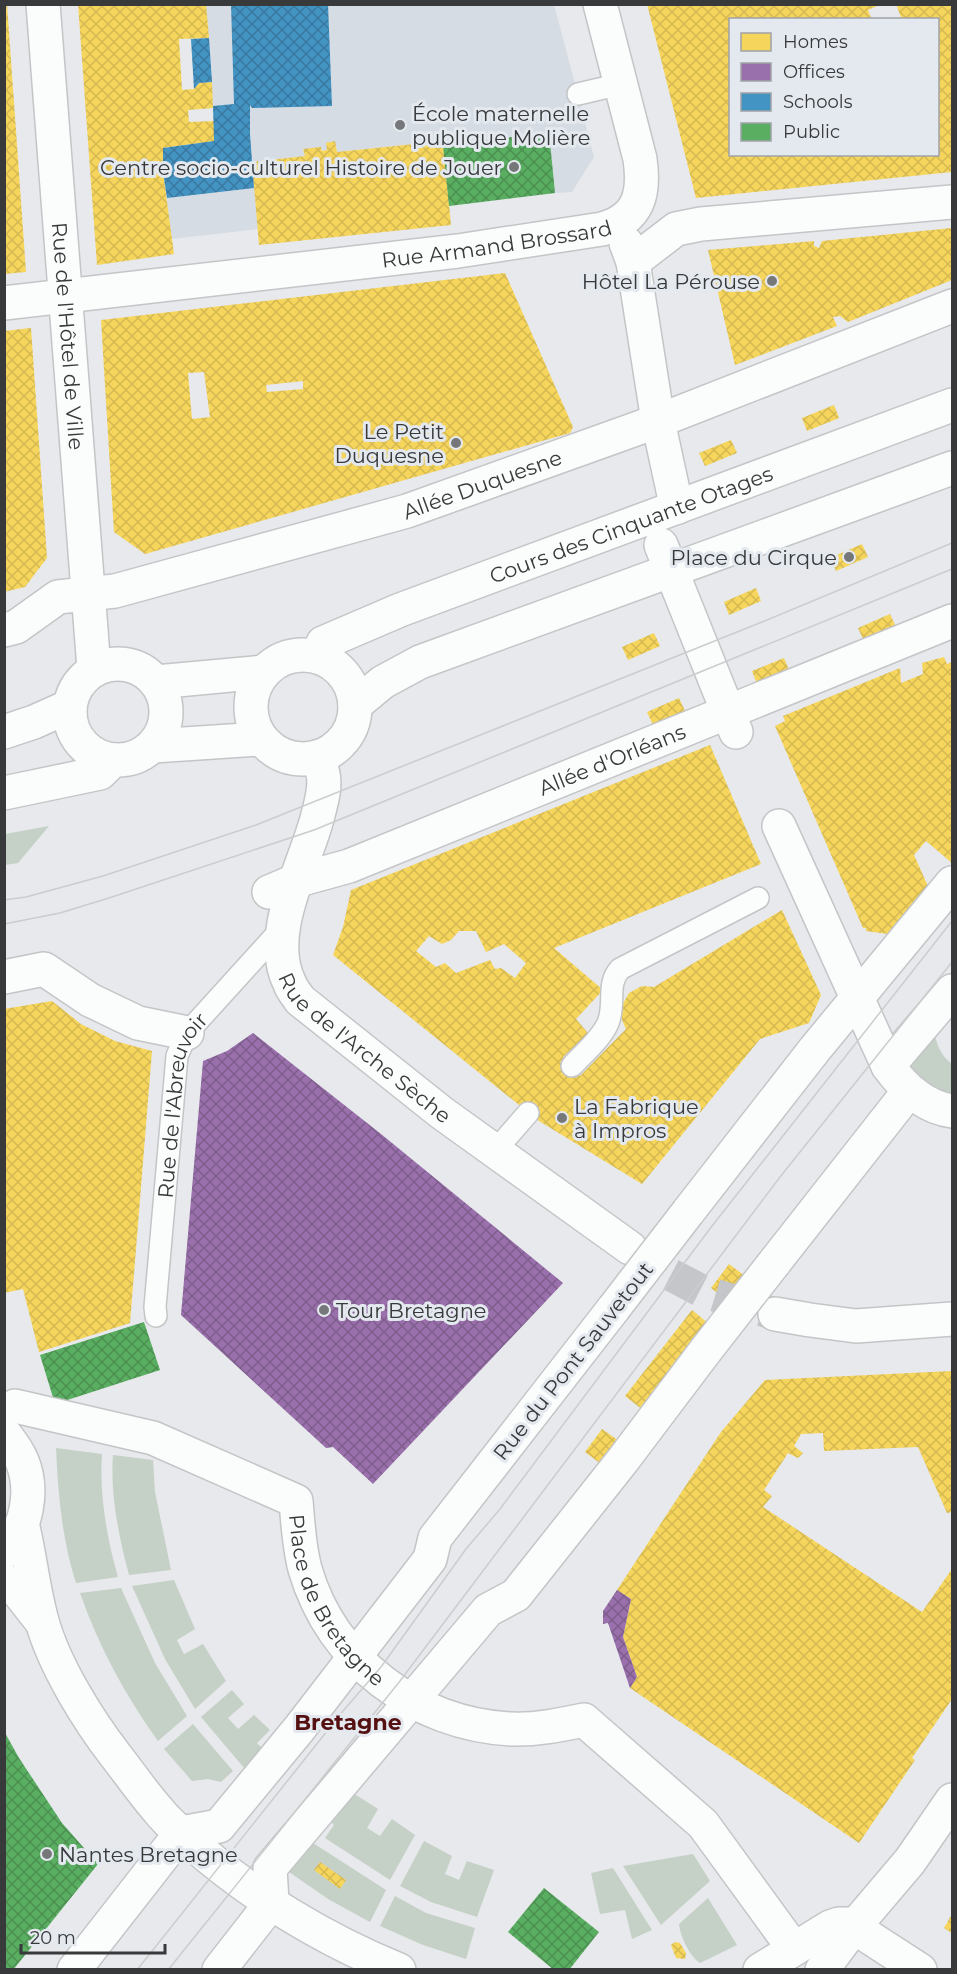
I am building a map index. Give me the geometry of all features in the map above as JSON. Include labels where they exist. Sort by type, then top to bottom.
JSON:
[{"type":"street","name":"Rue de l'Hôtel de Ville","points":[[43,4],[94,669]]},
{"type":"street","points":[[600,4],[640,159],[642,176],[641,194],[632,211],[618,225]]},
{"type":"street","name":"Rue Armand Brossard","points":[[4,303],[458,251],[618,225],[633,262],[676,229],[701,224],[952,202]]},
{"type":"street","points":[[633,262],[658,421],[678,507]]},
{"type":"street","name":"Allée Duquesne","points":[[4,630],[16,627],[58,597],[116,591],[407,511],[658,421],[952,306]]},
{"type":"street","name":"Cours des Cinquante Otages","points":[[318,656],[323,643],[400,609],[952,405]]},
{"type":"street","points":[[355,705],[383,682],[420,662],[952,468]]},
{"type":"street","name":"Cours des Cinquante Otages","points":[[661,545],[732,724]]},
{"type":"street","name":"Allée d'Orléans","points":[[282,887],[349,866],[732,724],[952,621]]},
{"type":"street","points":[[295,655],[318,656],[333,664],[343,674],[351,688],[355,705],[354,719],[341,743],[330,752],[317,757],[297,759],[278,753],[261,739],[255,730],[250,707],[256,683],[264,672],[284,658],[295,655]]},
{"type":"street","points":[[112,663],[135,666],[146,671],[156,682],[165,698],[167,709],[161,735],[153,746],[134,758],[113,760],[99,757],[76,738],[70,717],[70,706],[79,683],[94,669],[112,663]]},
{"type":"street","points":[[156,682],[264,672]]},
{"type":"street","points":[[4,732],[70,706]]},
{"type":"street","points":[[153,746],[261,739]]},
{"type":"street","name":"Rue de l'Arche Sèche","points":[[317,757],[324,776],[322,799],[314,830],[282,887],[284,926],[282,946],[284,967],[289,984],[300,1000],[442,1113],[630,1248]]},
{"type":"street","points":[[4,793],[100,773],[113,760]]},
{"type":"street","points":[[779,826],[888,1066],[909,1091],[928,1104],[952,1111]]},
{"type":"street","name":"Rue du Pont Sauvetout","points":[[181,1833],[219,1826],[299,1729],[430,1559],[435,1538],[688,1212],[857,998],[952,883]]},
{"type":"street","points":[[4,977],[44,969],[90,1000],[138,1023],[188,1033]]},
{"type":"street","points":[[888,1066],[952,991]]},
{"type":"street","points":[[219,1970],[272,1902],[270,1868],[488,1610],[516,1595],[909,1091]]},
{"type":"street","points":[[775,1314],[856,1326],[952,1319]]},
{"type":"street","points":[[4,1552],[22,1523],[27,1497],[27,1479],[14,1445],[10,1420]]},
{"type":"street","name":"Place de Bretagne","points":[[10,1420],[153,1438],[296,1501],[298,1536],[306,1570],[314,1591],[334,1632],[381,1683],[443,1717],[478,1726],[513,1729],[549,1727],[584,1720],[703,1824],[794,1949]]},
{"type":"street","points":[[22,1523],[42,1622],[59,1664],[77,1699],[100,1735],[158,1811],[238,1881],[370,1958],[399,1970]]},
{"type":"street","points":[[4,1580],[19,1593],[42,1622]]},
{"type":"street","points":[[822,1970],[854,1927],[910,1861],[952,1800]]},
{"type":"street","points":[[74,1970],[181,1833]]},
{"type":"street","points":[[760,1970],[834,1925],[849,1924],[920,1970]]},
{"type":"lane","points":[[578,94],[621,84]]},
{"type":"lane","points":[[572,1066],[602,1033],[608,1023],[614,1000],[612,983],[615,974],[620,969],[758,898]]},
{"type":"lane","name":"Rue de l'Abreuvoir","points":[[156,1316],[177,1056],[188,1033],[284,926]]},
{"type":"lane","points":[[495,1151],[528,1113]]},
{"type":"shaded area","name":"École maternelle publique Molière","points":[[554,4],[594,157],[572,192],[555,193],[548,132],[443,146],[442,141],[337,152],[335,142],[326,143],[327,150],[303,150],[305,156],[252,162],[258,229],[172,239],[163,172],[214,121],[206,5]]},
{"type":"shaded area","points":[[49,826],[18,863],[5,865],[5,834]]},
{"type":"shaded area","points":[[934,1032],[940,1050],[952,1064],[952,1102],[898,1065]]},
{"type":"shaded area","points":[[56,1448],[102,1454],[105,1516],[118,1577],[76,1583],[61,1516]]},
{"type":"shaded area","points":[[113,1455],[153,1460],[155,1492],[171,1570],[129,1575],[116,1516]]},
{"type":"shaded area","points":[[174,1580],[195,1629],[177,1640],[184,1654],[203,1644],[226,1681],[195,1709],[165,1659],[132,1586]]},
{"type":"shaded area","points":[[121,1588],[155,1663],[187,1716],[158,1741],[114,1670],[80,1593]]},
{"type":"shaded area","points":[[232,1690],[244,1704],[228,1718],[238,1729],[254,1715],[270,1730],[257,1743],[268,1754],[250,1775],[201,1717]]},
{"type":"shaded area","points":[[193,1724],[233,1771],[221,1782],[208,1779],[192,1781],[164,1749]]},
{"type":"shaded area","points":[[353,1793],[378,1809],[367,1828],[380,1836],[392,1819],[415,1835],[390,1880],[325,1838],[334,1825],[330,1821]]},
{"type":"shaded area","points":[[424,1841],[452,1856],[445,1874],[459,1880],[467,1861],[494,1870],[477,1917],[431,1902],[400,1886]]},
{"type":"shaded area","points":[[313,1843],[386,1890],[370,1922],[328,1899],[289,1872]]},
{"type":"shaded area","points":[[693,1854],[710,1881],[661,1925],[623,1866]]},
{"type":"shaded area","points":[[613,1868],[652,1930],[632,1939],[625,1910],[600,1914],[591,1873]]},
{"type":"shaded area","points":[[395,1896],[426,1913],[475,1928],[466,1959],[423,1945],[380,1926]]},
{"type":"shaded area","points":[[708,1898],[737,1945],[700,1963],[686,1946],[679,1924]]},
{"type":"building: Homes","points":[[4,4],[7,4],[26,272],[4,274]]},
{"type":"building: Homes","points":[[78,4],[206,4],[209,38],[179,39],[182,90],[194,89],[199,83],[212,82],[213,108],[188,110],[189,122],[214,121],[214,141],[163,148],[163,172],[174,254],[97,265]]},
{"type":"building: Homes","points":[[647,4],[882,4],[868,10],[871,18],[729,18],[729,156],[939,156],[939,18],[901,18],[896,4],[950,4],[952,12],[952,172],[696,198]]},
{"type":"building: Homes","points":[[335,141],[337,152],[443,141],[451,225],[259,245],[252,162],[305,156],[303,149],[321,147],[322,151],[327,150],[326,143]]},
{"type":"building: Homes","points":[[952,228],[952,280],[848,322],[840,316],[833,317],[837,326],[735,365],[708,250],[814,241],[814,246],[819,248],[822,241]]},
{"type":"building: Homes","points":[[505,273],[573,427],[570,433],[145,554],[114,532],[101,320]],"holes":[[[204,372],[210,417],[192,419],[188,373]],[[303,381],[303,389],[267,392],[266,385]]]},
{"type":"building: Homes","points":[[31,328],[47,558],[25,587],[4,592],[4,331]]},
{"type":"building: Homes","points":[[834,405],[839,418],[807,431],[802,418]]},
{"type":"building: Homes","points":[[731,440],[737,453],[705,466],[699,453]]},
{"type":"building: Homes","name":"Place du Cirque","points":[[862,544],[868,557],[836,571],[830,558]]},
{"type":"building: Homes","name":"Place du Cirque","points":[[756,588],[761,601],[729,615],[724,602]]},
{"type":"building: Homes","name":"Place du Cirque","points":[[890,614],[896,627],[864,641],[858,628]]},
{"type":"building: Homes","points":[[654,633],[660,646],[628,660],[622,647]]},
{"type":"building: Homes","points":[[944,657],[947,664],[952,662],[952,863],[926,841],[914,855],[932,895],[895,935],[866,931],[775,726],[785,721],[783,716],[900,668],[901,683],[923,674],[922,663]]},
{"type":"building: Homes","points":[[784,658],[789,670],[757,684],[752,671]]},
{"type":"building: Homes","points":[[679,698],[685,711],[653,725],[647,712]]},
{"type":"building: Homes","points":[[710,745],[761,864],[554,948],[603,990],[576,1019],[588,1033],[563,1057],[580,1076],[626,1029],[622,1020],[621,1007],[629,993],[642,986],[654,987],[782,910],[821,995],[809,1023],[760,1039],[642,1184],[539,1121],[333,955],[343,927],[351,890]],"holes":[[[459,931],[476,931],[486,952],[504,944],[526,963],[515,978],[501,968],[495,969],[490,960],[456,973],[445,963],[436,967],[416,951],[429,936],[442,944],[451,940]]]},
{"type":"building: Homes","points":[[52,1001],[81,1024],[115,1041],[152,1051],[130,1323],[39,1352],[23,1289],[4,1293],[4,1009]]},
{"type":"building: Homes","points":[[729,1264],[745,1276],[727,1300],[711,1288]]},
{"type":"building: Homes","points":[[692,1310],[709,1324],[643,1410],[625,1396]]},
{"type":"building: Homes","points":[[952,1371],[952,1512],[947,1513],[918,1447],[824,1451],[823,1433],[801,1434],[794,1446],[803,1453],[798,1458],[788,1453],[764,1490],[772,1496],[763,1507],[922,1612],[952,1569],[952,1699],[912,1758],[915,1760],[859,1843],[630,1688],[637,1677],[623,1637],[631,1599],[617,1590],[721,1432],[765,1380]]},
{"type":"building: Homes","points":[[602,1429],[619,1441],[601,1464],[585,1452]]},
{"type":"building: Homes","points":[[320,1862],[346,1880],[340,1889],[314,1870]]},
{"type":"building: Homes","points":[[952,1914],[952,1933],[944,1928]]},
{"type":"building: Homes","points":[[675,1942],[680,1943],[686,1953],[685,1959],[676,1958],[671,1945]]},
{"type":"building: Offices","points":[[253,1033],[563,1283],[373,1484],[333,1447],[326,1448],[181,1315],[203,1061],[227,1051]]},
{"type":"building: Offices","points":[[617,1590],[631,1599],[623,1637],[637,1677],[630,1688],[608,1623],[603,1624],[603,1611]]},
{"type":"building: Schools","points":[[231,4],[328,4],[332,106],[252,108],[250,105],[254,188],[167,198],[163,172],[163,148],[214,141],[213,106],[234,104]]},
{"type":"building: Schools","points":[[209,38],[212,82],[199,83],[194,89],[191,39]]},
{"type":"building: Public","name":"Centre socio-culturel Histoire de Jouer","points":[[549,132],[555,193],[449,206],[443,146]]},
{"type":"building: Public","points":[[144,1322],[160,1370],[55,1404],[40,1355]]},
{"type":"building: Public","name":"Nantes Bretagne","points":[[4,1731],[62,1823],[98,1864],[13,1970],[4,1970]]},
{"type":"building: Public","points":[[544,1888],[599,1932],[569,1970],[554,1970],[508,1932]]},
{"type":"tunnel","points":[[630,1248],[660,1269],[702,1291],[775,1314]]},
{"type":"tram line","points":[[4,900],[26,897],[103,876],[256,825],[762,622],[952,543]]},
{"type":"tram line","points":[[4,924],[60,913],[314,830],[952,569]]},
{"type":"tram line","points":[[137,1970],[343,1711],[381,1667],[466,1549],[500,1509],[712,1226],[952,921]]},
{"type":"tram line","points":[[168,1970],[400,1681],[780,1177],[952,962]]},
{"type":"place","name":"École maternelle publique Molière","points":[[400,125]]},
{"type":"place","name":"Centre socio-culturel Histoire de Jouer","points":[[514,167]]},
{"type":"place","name":"Hôtel La Pérouse","points":[[772,281]]},
{"type":"place","name":"Le Petit Duquesne","points":[[456,443]]},
{"type":"place","name":"Place du Cirque","points":[[849,557]]},
{"type":"place","name":"La Fabrique à Impros","points":[[562,1118]]},
{"type":"place","name":"Tour Bretagne","points":[[324,1310]]},
{"type":"place","name":"Nantes Bretagne","points":[[47,1854]]},
{"type":"district","name":"Bretagne","points":[[348,1722]]}]
